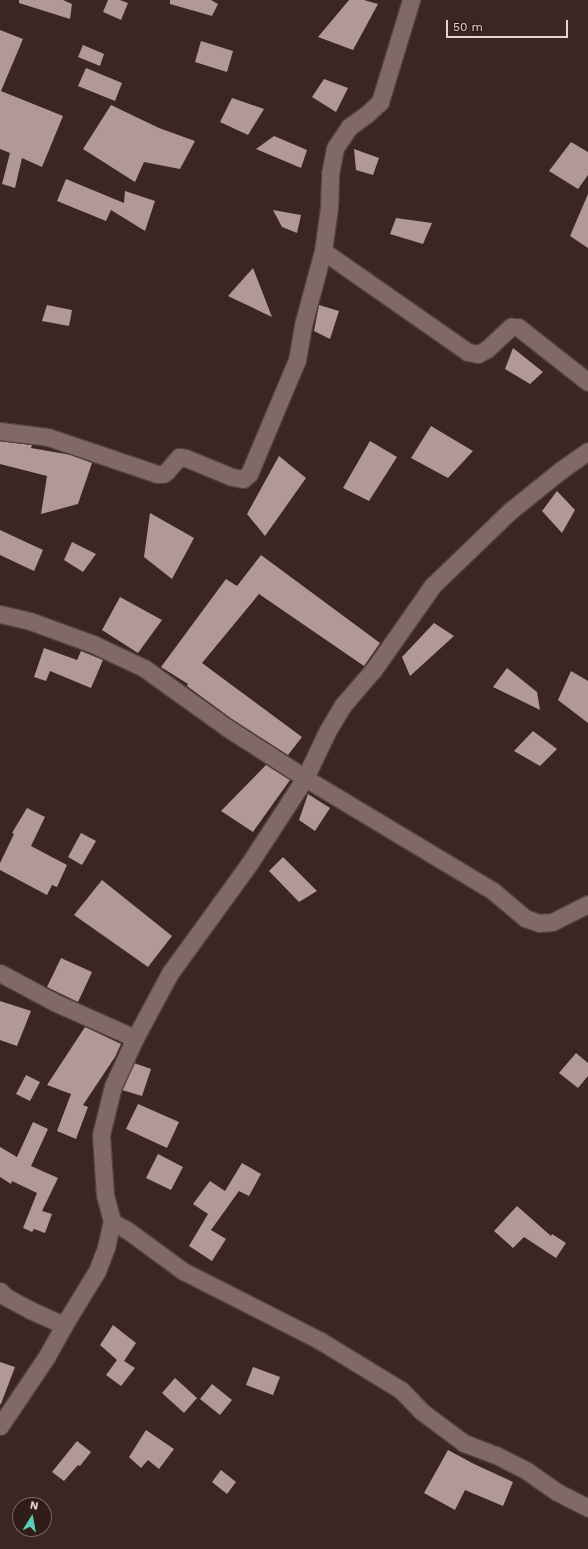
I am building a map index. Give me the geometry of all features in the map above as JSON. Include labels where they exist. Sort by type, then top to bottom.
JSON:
[{"type":"street","points":[[0,431],[48,437],[157,474],[163,474],[166,472],[179,457],[186,458],[232,477],[243,479],[249,474],[297,360],[303,325],[323,251],[329,208],[330,174],[334,148],[349,126],[367,114],[380,102],[411,0]]},
{"type":"street","points":[[323,251],[468,352],[478,354],[487,349],[511,327],[518,327],[588,382]]},
{"type":"street","points":[[0,1426],[46,1356],[97,1271],[106,1247],[112,1222],[105,1195],[101,1135],[113,1086],[135,1038],[170,973],[249,864],[305,778],[328,730],[343,705],[374,669],[433,585],[512,510],[561,470],[588,451]]},
{"type":"street","points":[[0,614],[30,621],[93,644],[144,668],[226,727],[305,778],[493,891],[525,918],[539,923],[552,922],[588,904]]},
{"type":"street","points":[[0,973],[54,1002],[135,1038]]},
{"type":"street","points":[[112,1222],[127,1230],[183,1271],[320,1340],[401,1390],[421,1411],[464,1443],[496,1455],[527,1471],[558,1492],[588,1508]]},
{"type":"street","points":[[0,1291],[6,1297],[30,1310],[64,1325]]},
{"type":"building","points":[[19,0],[63,0],[72,4],[70,19],[19,3]]},
{"type":"building","points":[[108,0],[120,0],[128,3],[121,20],[103,12]]},
{"type":"building","points":[[170,0],[211,0],[218,4],[212,16],[170,4]]},
{"type":"building","points":[[349,0],[364,0],[378,4],[353,50],[318,37]]},
{"type":"building","points":[[0,30],[23,39],[1,91],[63,116],[42,167],[22,158],[15,188],[2,184],[10,153],[0,149]]},
{"type":"building","points":[[201,41],[233,51],[227,72],[195,62]]},
{"type":"building","points":[[83,45],[104,54],[100,66],[78,57]]},
{"type":"building","points":[[86,68],[122,83],[115,101],[78,86]]},
{"type":"building","points":[[324,79],[348,88],[336,112],[312,97]]},
{"type":"building","points":[[232,98],[264,109],[248,135],[220,122]]},
{"type":"building","points":[[111,105],[159,128],[195,141],[180,169],[144,162],[135,182],[83,149]]},
{"type":"building","points":[[274,136],[307,150],[301,168],[256,149]]},
{"type":"building","points":[[571,142],[588,152],[588,175],[578,189],[549,171]]},
{"type":"building","points":[[354,149],[379,158],[373,175],[356,170]]},
{"type":"building","points":[[66,179],[124,203],[125,191],[155,201],[145,231],[111,210],[106,221],[57,201]]},
{"type":"building","points":[[588,194],[588,248],[570,236]]},
{"type":"building","points":[[273,210],[301,215],[297,233],[282,227]]},
{"type":"building","points":[[396,218],[432,223],[423,244],[390,234]]},
{"type":"building","points":[[253,268],[272,317],[228,296]]},
{"type":"building","points":[[47,305],[72,310],[69,326],[42,321]]},
{"type":"building","points":[[319,305],[339,311],[330,339],[314,331]]},
{"type":"building","points":[[513,348],[543,372],[530,384],[505,369]]},
{"type":"building","points":[[431,426],[473,451],[448,478],[411,458]]},
{"type":"building","points":[[0,441],[32,445],[31,448],[71,455],[92,463],[78,504],[41,514],[47,476],[0,464]]},
{"type":"building","points":[[370,441],[397,457],[369,501],[343,488]]},
{"type":"building","points":[[279,456],[306,478],[265,536],[247,514]]},
{"type":"building","points":[[557,491],[575,510],[562,533],[542,511]]},
{"type":"building","points":[[150,513],[194,538],[172,579],[144,557]]},
{"type":"building","points":[[0,530],[43,550],[34,571],[0,555]]},
{"type":"building","points":[[72,542],[96,554],[83,572],[64,560]]},
{"type":"building","points":[[261,555],[380,643],[364,666],[259,594],[202,663],[302,737],[288,755],[232,719],[187,686],[188,684],[161,667],[226,579],[237,586]]},
{"type":"building","points":[[120,597],[162,620],[138,653],[102,630]]},
{"type":"building","points":[[434,623],[454,636],[410,676],[402,657]]},
{"type":"building","points":[[44,648],[77,660],[81,651],[103,660],[91,688],[50,671],[46,681],[34,677]]},
{"type":"building","points":[[507,668],[537,692],[540,710],[493,687]]},
{"type":"building","points":[[571,671],[588,681],[588,723],[558,700]]},
{"type":"building","points":[[533,731],[557,749],[540,766],[514,751]]},
{"type":"building","points":[[266,765],[290,780],[253,832],[221,811]]},
{"type":"building","points":[[308,794],[330,808],[315,831],[299,820]]},
{"type":"building","points":[[27,808],[45,817],[31,846],[67,865],[57,887],[52,885],[47,895],[0,870],[0,863],[14,834],[12,833]]},
{"type":"building","points":[[81,833],[96,841],[82,865],[68,857]]},
{"type":"building","points":[[283,857],[317,891],[299,902],[269,871]]},
{"type":"building","points":[[102,880],[172,936],[148,967],[74,915]]},
{"type":"building","points":[[61,958],[92,972],[78,1002],[47,987]]},
{"type":"building","points":[[0,1001],[31,1011],[17,1046],[0,1040]]},
{"type":"building","points":[[85,1027],[121,1044],[115,1057],[83,1105],[88,1107],[76,1139],[57,1131],[71,1094],[47,1085]]},
{"type":"building","points":[[576,1053],[588,1063],[588,1076],[578,1088],[559,1073]]},
{"type":"building","points":[[134,1063],[151,1069],[142,1096],[122,1090]]},
{"type":"building","points":[[26,1075],[40,1082],[30,1101],[16,1094]]},
{"type":"building","points":[[138,1104],[179,1122],[167,1148],[126,1129]]},
{"type":"building","points":[[33,1122],[48,1129],[31,1166],[58,1178],[42,1211],[52,1214],[45,1233],[34,1229],[32,1232],[23,1228],[37,1193],[12,1181],[11,1184],[0,1177],[0,1147],[17,1157]]},
{"type":"building","points":[[158,1154],[183,1167],[171,1190],[146,1178]]},
{"type":"building","points":[[242,1163],[261,1174],[249,1196],[239,1191],[211,1230],[226,1239],[212,1261],[189,1246],[208,1214],[193,1204],[210,1181],[225,1191]]},
{"type":"building","points":[[517,1206],[551,1236],[552,1234],[566,1243],[556,1258],[524,1237],[513,1248],[494,1231]]},
{"type":"building","points":[[113,1325],[136,1343],[124,1361],[135,1368],[121,1386],[106,1375],[117,1360],[100,1345]]},
{"type":"building","points":[[0,1362],[15,1367],[1,1404],[0,1404]]},
{"type":"building","points":[[253,1367],[280,1377],[273,1395],[246,1385]]},
{"type":"building","points":[[175,1378],[197,1398],[184,1413],[162,1393]]},
{"type":"building","points":[[212,1384],[232,1400],[220,1415],[200,1399]]},
{"type":"building","points":[[146,1430],[174,1449],[159,1469],[148,1460],[141,1468],[129,1457]]},
{"type":"building","points":[[77,1441],[91,1452],[80,1466],[78,1465],[64,1481],[52,1472]]},
{"type":"building","points":[[448,1450],[513,1482],[503,1506],[465,1490],[455,1510],[424,1493]]},
{"type":"building","points":[[221,1470],[236,1482],[227,1494],[212,1482]]}]
